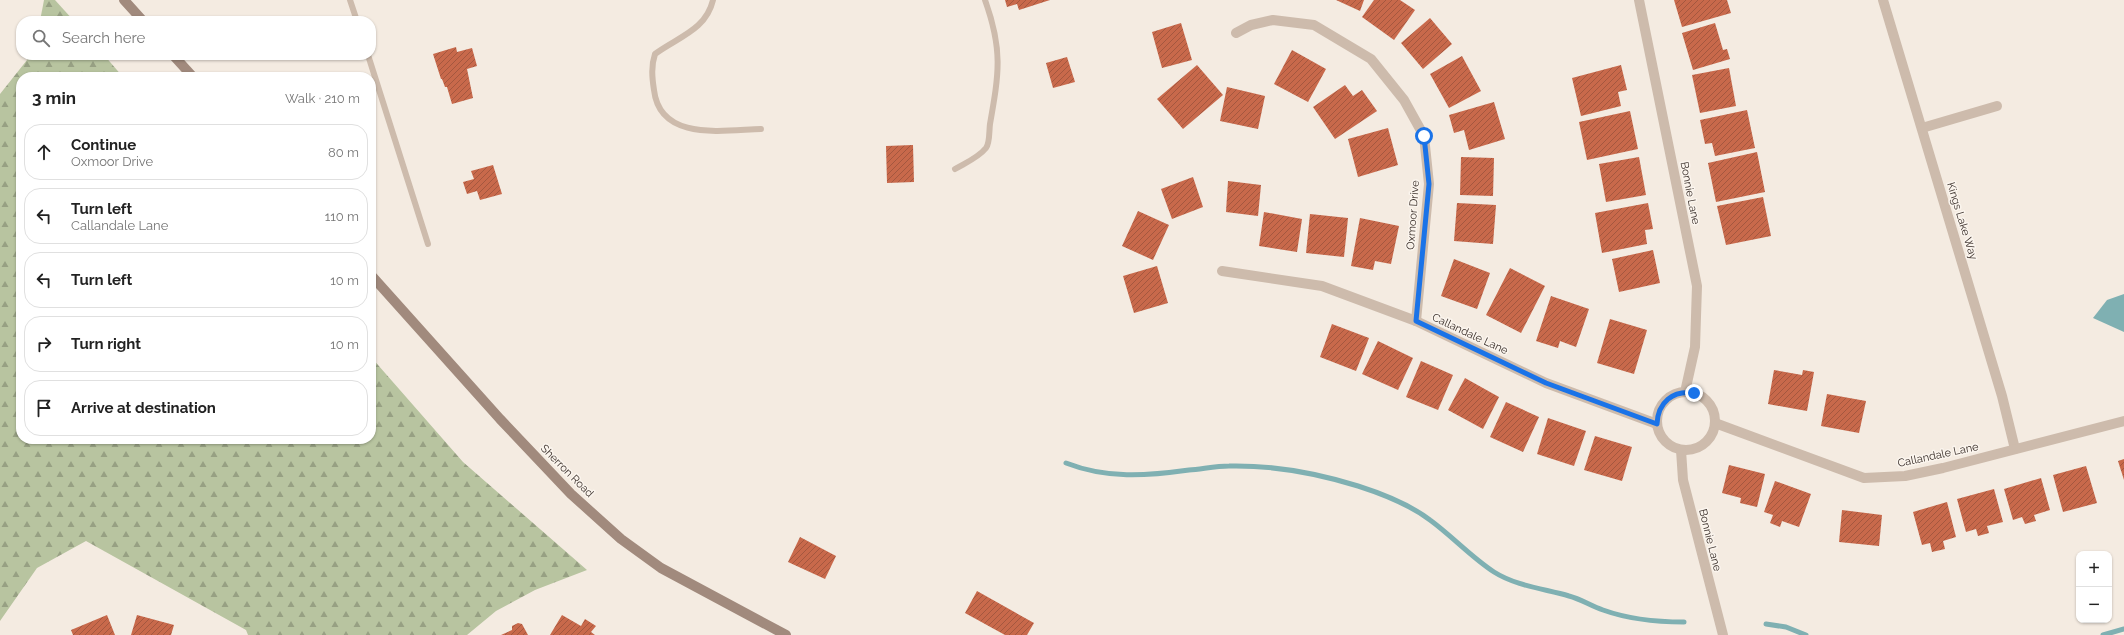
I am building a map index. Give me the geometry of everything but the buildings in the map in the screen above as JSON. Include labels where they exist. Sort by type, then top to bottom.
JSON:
[{"type":"main road","points":[[124,0],[138,16]]},
{"type":"main road","points":[[178,60],[188,72]]},
{"type":"main road","name":"Sherron Road","points":[[376,281],[500,420],[571,494],[621,539],[661,568],[786,635]]},
{"type":"street","name":"Bonnie Lane","points":[[1639,0],[1697,286],[1695,347],[1685,392]]},
{"type":"street","name":"Kings Lake Way","points":[[1883,0],[2002,396],[2015,449]]},
{"type":"street","name":"Oxmoor Drive","points":[[1236,33],[1251,24],[1273,20],[1314,25],[1371,59],[1404,100],[1424,136],[1429,184],[1416,321]]},
{"type":"street","points":[[1922,128],[1997,106]]},
{"type":"street","name":"Callandale Lane","points":[[1222,271],[1322,286],[1416,321],[1546,383],[1657,424]]},
{"type":"street","points":[[1685,392],[1694,393],[1703,398],[1710,405],[1714,413],[1715,423],[1713,433],[1708,441],[1700,447],[1691,450],[1681,450],[1672,447],[1664,441],[1659,433],[1657,414],[1661,405],[1667,398],[1685,392]]},
{"type":"street","name":"Callandale Lane","points":[[1715,423],[1864,478],[1905,476],[2124,422]]},
{"type":"street","name":"Bonnie Lane","points":[[1681,450],[1683,480],[1723,635]]},
{"type":"lane","points":[[350,0],[355,16]]},
{"type":"lane","points":[[713,0],[707,17],[699,25],[655,54],[651,72],[658,104],[673,123],[682,127],[695,130],[761,129]]},
{"type":"lane","points":[[955,169],[978,156],[987,147],[999,56],[997,41],[985,0]]},
{"type":"lane","points":[[370,60],[373,72]]},
{"type":"lane","points":[[376,80],[428,244]]},
{"type":"green space","points":[[44,0],[55,0],[69,16],[41,16]]},
{"type":"green space","points":[[27,60],[108,60],[119,72],[17,72]]},
{"type":"green space","points":[[16,74],[16,444],[376,444],[376,363],[463,462],[587,570],[535,590],[496,611],[467,635],[248,635],[246,630],[86,541],[37,568],[0,621],[0,94]]},
{"type":"water","points":[[2124,294],[2124,332],[2093,318],[2107,300]]},
{"type":"waterway","points":[[1066,463],[1096,472],[1127,475],[1157,474],[1219,466],[1246,466],[1279,468],[1326,477],[1377,492],[1422,514],[1494,572],[1512,581],[1573,597],[1622,616],[1653,621],[1684,622]]},
{"type":"waterway","points":[[1766,624],[1786,627],[1806,635]]},
{"type":"waterway","points":[[2103,635],[2124,629]]},
{"type":"route","points":[[1424,136],[1429,184],[1416,321],[1546,383],[1657,424],[1657,414],[1661,405],[1667,398],[1685,392],[1694,393]]}]
